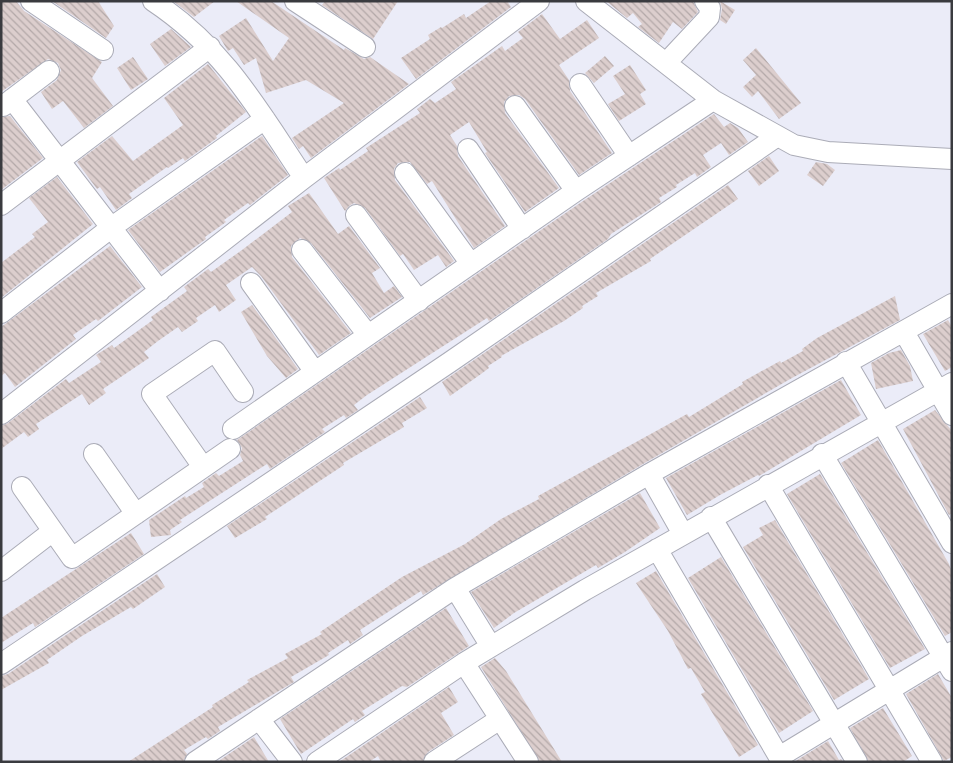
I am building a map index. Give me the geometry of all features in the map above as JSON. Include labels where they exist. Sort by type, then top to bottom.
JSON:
[{"type":"street","points":[[31,1],[103,50]]},
{"type":"street","points":[[153,1],[192,30],[240,82],[304,178]]},
{"type":"street","points":[[295,1],[365,47]]},
{"type":"street","points":[[5,404],[160,291],[304,178],[538,1]]},
{"type":"street","points":[[586,1],[667,62],[713,100],[776,137],[809,150],[952,159]]},
{"type":"street","points":[[667,62],[708,17],[710,8],[704,1]]},
{"type":"street","points":[[1,205],[210,48]]},
{"type":"street","points":[[49,71],[7,103],[60,161],[160,291]]},
{"type":"street","points":[[580,84],[628,156]]},
{"type":"street","points":[[233,429],[576,191],[713,100]]},
{"type":"street","points":[[515,106],[576,191]]},
{"type":"street","points":[[1,313],[112,227],[265,119]]},
{"type":"street","points":[[1,664],[450,362],[776,137]]},
{"type":"street","points":[[468,149],[522,229]]},
{"type":"street","points":[[405,173],[471,264]]},
{"type":"street","points":[[356,215],[418,301]]},
{"type":"street","points":[[302,250],[368,335]]},
{"type":"street","points":[[251,283],[315,372]]},
{"type":"street","points":[[195,762],[259,720],[323,674],[455,588],[649,474],[952,304]]},
{"type":"street","points":[[904,332],[945,388],[952,415]]},
{"type":"street","points":[[203,467],[152,394],[215,351],[243,392]]},
{"type":"street","points":[[846,362],[952,542]]},
{"type":"street","points":[[317,762],[464,663],[711,517],[822,454],[945,388]]},
{"type":"street","points":[[22,487],[72,558],[230,449]]},
{"type":"street","points":[[94,454],[136,514]]},
{"type":"street","points":[[657,549],[781,759],[889,690],[949,660],[822,454]]},
{"type":"street","points":[[649,474],[683,534]]},
{"type":"street","points":[[768,485],[932,762]]},
{"type":"street","points":[[711,517],[857,762]]},
{"type":"street","points":[[1,570],[54,531]]},
{"type":"street","points":[[455,588],[487,640]]},
{"type":"street","points":[[464,663],[528,762]]},
{"type":"street","points":[[434,762],[500,719]]},
{"type":"street","points":[[259,720],[292,762]]},
{"type":"building","points":[[1,1],[16,1],[24,11],[102,62],[92,78],[113,106],[84,128],[63,101],[52,109],[41,92],[57,80],[61,70],[58,63],[48,59],[1,92]]},
{"type":"building","points":[[52,1],[98,1],[114,26],[106,38]]},
{"type":"building","points":[[173,1],[215,1],[194,17]]},
{"type":"building","points":[[236,1],[271,1],[344,50],[345,48],[364,59],[370,57],[409,84],[311,158],[303,146],[299,149],[292,138],[344,103],[306,80],[266,93],[256,58],[244,65],[233,48],[228,51],[219,36],[246,18],[273,61],[289,38]]},
{"type":"building","points":[[325,1],[398,1],[373,39],[322,5]]},
{"type":"building","points":[[491,1],[507,1],[511,7],[416,79],[401,58],[430,39],[428,35],[464,14],[466,18]]},
{"type":"building","points":[[606,1],[693,1],[698,12],[682,29],[673,22],[659,43],[638,27],[642,24],[633,13],[627,18]]},
{"type":"building","points":[[720,1],[735,10],[726,24],[720,20],[722,9]]},
{"type":"building","points":[[542,14],[560,39],[587,20],[599,38],[559,65],[569,80],[570,91],[612,153],[579,175],[525,99],[519,95],[509,96],[504,102],[505,113],[559,188],[525,212],[485,153],[487,152],[469,122],[450,135],[457,146],[458,156],[505,226],[474,248],[432,181],[427,184],[410,162],[398,163],[394,169],[395,180],[454,261],[446,267],[438,255],[414,270],[403,254],[400,256],[365,208],[354,203],[345,211],[324,178],[339,168],[340,170],[368,151],[366,148],[420,113],[417,109],[430,99],[435,103],[456,89],[451,82],[502,46],[505,51],[523,38],[518,32]]},
{"type":"building","points":[[171,29],[191,47],[165,66],[150,44]]},
{"type":"building","points":[[756,48],[801,103],[779,119],[758,91],[752,97],[743,87],[756,75],[743,60]]},
{"type":"building","points":[[605,56],[614,66],[594,83],[585,73]]},
{"type":"building","points":[[133,57],[148,79],[131,90],[117,68]]},
{"type":"building","points":[[208,64],[246,112],[216,136],[217,138],[185,161],[183,158],[167,167],[129,194],[132,198],[116,210],[100,187],[97,189],[77,162],[112,136],[133,161],[183,125],[164,98]]},
{"type":"building","points":[[630,65],[646,90],[640,94],[646,104],[619,121],[608,104],[625,94],[613,76]]},
{"type":"building","points":[[714,114],[724,127],[730,123],[738,128],[748,142],[729,155],[721,143],[703,155],[711,167],[697,177],[695,173],[676,185],[677,187],[659,198],[661,202],[611,234],[608,239],[489,321],[487,318],[367,395],[354,405],[358,410],[346,418],[344,415],[322,429],[325,432],[270,469],[267,464],[180,520],[182,522],[170,530],[171,535],[151,537],[149,520],[185,496],[186,498],[204,487],[202,483],[216,473],[219,476],[243,461],[240,455],[242,448],[237,440],[583,201]]},
{"type":"building","points":[[10,116],[43,158],[1,190],[1,117]]},
{"type":"building","points":[[262,136],[288,175],[250,205],[248,203],[224,220],[226,222],[205,237],[206,239],[160,272],[128,230]]},
{"type":"building","points":[[769,156],[779,171],[759,186],[748,171]]},
{"type":"building","points":[[816,162],[827,164],[835,170],[823,186],[807,175]]},
{"type":"building","points":[[57,177],[93,224],[1,298],[1,263],[35,237],[32,234],[48,222],[29,198]]},
{"type":"building","points":[[728,185],[738,199],[650,259],[651,261],[596,293],[598,296],[564,321],[501,356],[488,366],[489,368],[450,396],[442,382]]},
{"type":"building","points":[[309,193],[338,234],[349,226],[380,268],[372,273],[384,293],[394,286],[402,297],[370,318],[311,243],[300,238],[291,246],[292,257],[351,333],[319,355],[261,276],[252,267],[226,285],[236,300],[219,312],[215,305],[196,318],[198,321],[182,332],[178,327],[158,341],[144,352],[149,358],[103,389],[106,393],[89,405],[82,394],[36,424],[39,429],[28,437],[24,432],[1,449],[1,426],[8,423],[66,379],[69,383],[101,362],[96,355],[112,345],[114,348],[153,320],[151,317],[187,291],[184,287],[208,269],[211,272],[242,250],[292,212],[288,206]]},
{"type":"building","points":[[110,246],[142,287],[98,321],[96,319],[73,335],[76,339],[15,387],[5,373],[1,376],[1,327]]},
{"type":"building","points":[[895,296],[900,320],[792,378],[423,595],[421,591],[360,630],[363,635],[350,644],[348,640],[328,653],[329,655],[291,677],[294,682],[218,727],[220,731],[208,739],[206,737],[184,750],[187,754],[183,762],[128,762],[213,707],[212,705],[249,682],[247,680],[288,658],[285,654],[322,634],[320,632],[402,577],[465,544],[501,519],[539,499],[538,496],[687,414],[689,417],[743,384],[742,382],[780,361],[781,363],[803,351],[802,349],[817,338]]},
{"type":"building","points":[[252,305],[298,369],[286,378],[267,356],[241,312]]},
{"type":"building","points":[[948,320],[952,327],[952,367],[945,371],[923,334]]},
{"type":"building","points":[[901,350],[910,366],[913,381],[876,389],[871,363],[889,353]]},
{"type":"building","points":[[841,380],[861,415],[759,476],[720,495],[687,515],[666,478]]},
{"type":"building","points":[[420,397],[427,408],[402,423],[404,427],[343,463],[344,465],[265,517],[267,519],[235,538],[227,526]]},
{"type":"building","points":[[935,410],[952,431],[952,513],[949,515],[903,429]]},
{"type":"building","points":[[878,440],[949,564],[952,573],[952,632],[945,636],[841,463]]},
{"type":"building","points":[[820,474],[925,649],[890,668],[787,494]]},
{"type":"building","points":[[640,493],[660,528],[598,568],[596,565],[514,613],[494,628],[471,592]]},
{"type":"building","points":[[775,520],[869,679],[834,700],[743,547],[763,535],[759,528]]},
{"type":"building","points":[[131,533],[144,554],[35,627],[33,623],[1,643],[1,618]]},
{"type":"building","points":[[721,557],[813,711],[779,733],[688,578]]},
{"type":"building","points":[[656,571],[758,745],[739,757],[701,694],[705,692],[691,668],[688,669],[668,631],[636,583]]},
{"type":"building","points":[[157,574],[165,587],[133,609],[131,607],[82,636],[47,660],[49,663],[1,690],[1,676],[8,674]]},
{"type":"building","points":[[446,608],[469,646],[407,687],[402,686],[362,711],[365,715],[355,722],[353,719],[301,754],[280,719]]},
{"type":"building","points":[[495,658],[506,671],[562,762],[540,762],[481,667]]},
{"type":"building","points":[[938,674],[952,698],[952,757],[944,761],[906,694]]},
{"type":"building","points":[[449,687],[458,702],[441,713],[454,735],[428,752],[422,762],[381,762],[378,756],[369,762],[339,762]]},
{"type":"building","points":[[883,708],[912,756],[903,762],[869,762],[850,728]]},
{"type":"building","points":[[254,737],[269,762],[221,762],[220,760]]},
{"type":"building","points":[[828,741],[839,760],[841,759],[843,762],[794,762]]}]
